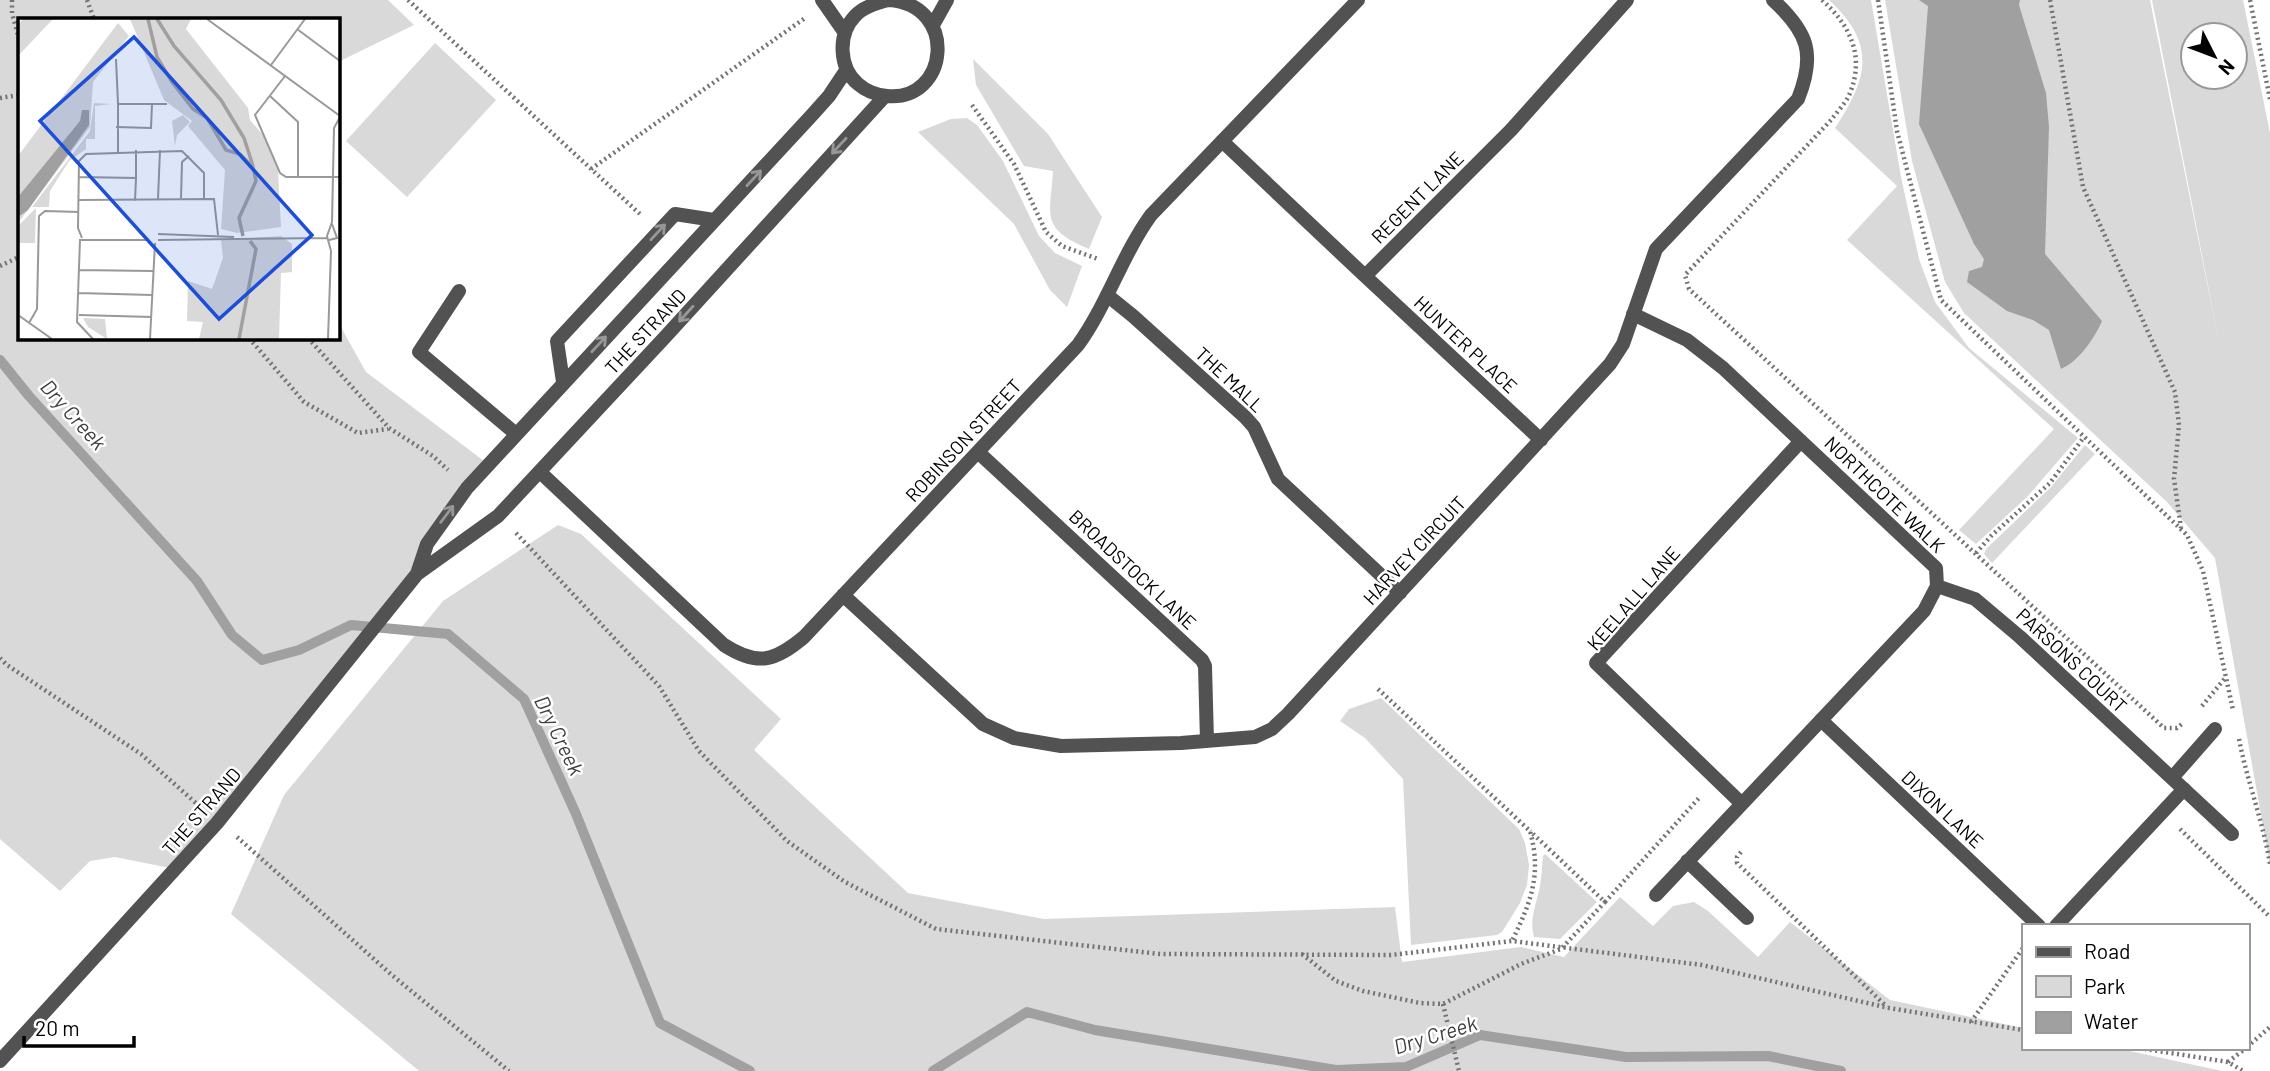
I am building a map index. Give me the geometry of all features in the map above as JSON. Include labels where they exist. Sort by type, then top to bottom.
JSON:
[{"type":"street","points":[[822,0],[845,33]]},
{"type":"street","points":[[895,0],[910,4],[923,12],[933,25],[939,46],[936,64],[926,81],[910,93],[876,95],[858,84],[847,69],[842,54],[845,33],[854,16],[867,2],[895,0]]},
{"type":"street","points":[[933,25],[947,0]]},
{"type":"street","name":"ROBINSON STREET","points":[[540,472],[724,645],[738,654],[764,659],[783,654],[804,637],[1078,345],[1091,327],[1136,236],[1151,215],[1358,0]]},
{"type":"street","name":"REGENT LANE","points":[[1365,276],[1511,130],[1627,0]]},
{"type":"street","name":"HARVEY CIRCUIT","points":[[843,595],[983,724],[1014,738],[1061,746],[1207,741],[1255,737],[1272,729],[1610,364],[1623,344],[1656,249],[1798,99],[1806,77],[1808,58],[1803,38],[1792,18],[1773,0]]},
{"type":"street","name":"THE STRAND","points":[[417,574],[427,544],[467,488],[829,96],[847,69]]},
{"type":"street","name":"THE STRAND","points":[[0,1061],[176,869],[264,766],[417,574],[498,516],[885,96]]},
{"type":"street","points":[[1222,141],[1365,276]]},
{"type":"street","points":[[563,382],[557,341],[675,214],[714,220]]},
{"type":"street","name":"HUNTER PLACE","points":[[1365,276],[1541,440]]},
{"type":"street","points":[[460,291],[419,352],[516,434]]},
{"type":"street","name":"THE MALL","points":[[1107,295],[1245,417],[1254,427],[1278,479],[1400,593]]},
{"type":"street","name":"NORTHCOTE WALK","points":[[1633,314],[1687,340],[1705,354],[1936,568],[1937,586]]},
{"type":"street","name":"KEELALL LANE","points":[[1741,803],[1596,663],[1801,441]]},
{"type":"street","name":"BROADSTOCK LANE","points":[[978,452],[1202,660],[1205,666],[1207,741]]},
{"type":"street","points":[[1656,895],[1924,611],[1937,586]]},
{"type":"street","name":"PARSONS COURT","points":[[1937,586],[1975,599],[2021,637],[2232,834]]},
{"type":"street","name":"DIXON LANE","points":[[1821,720],[2037,924]]},
{"type":"street","points":[[2172,778],[2215,729]]},
{"type":"street","points":[[2058,924],[2183,789]]},
{"type":"street","points":[[1687,861],[1747,918]]},
{"type":"path","points":[[12,0],[12,13],[18,35]]},
{"type":"path","points":[[87,0],[94,18]]},
{"type":"path","points":[[408,0],[648,221]]},
{"type":"path","points":[[1822,0],[1850,34],[1855,64],[1849,96],[1831,120],[1685,275],[1689,289],[2164,728],[2177,728],[2187,720]]},
{"type":"path","points":[[1878,0],[1897,131],[1941,300],[2188,535],[2203,571],[2234,713]]},
{"type":"path","points":[[2050,0],[2083,187],[2175,392],[2179,425],[2174,479],[2181,529]]},
{"type":"path","points":[[2250,0],[2270,99]]},
{"type":"path","points":[[592,169],[805,17]]},
{"type":"path","points":[[0,98],[18,94]]},
{"type":"path","points":[[972,105],[1014,164],[1046,232],[1062,246],[1121,268]]},
{"type":"path","points":[[0,266],[18,257]]},
{"type":"path","points":[[251,340],[304,402],[358,433],[389,428]]},
{"type":"path","points":[[310,340],[389,428],[433,456],[454,476]]},
{"type":"path","points":[[1976,554],[1991,536],[2050,483],[2084,437]]},
{"type":"path","points":[[506,524],[659,686],[699,751],[787,841],[845,883],[936,929],[1160,954],[1391,955],[1512,941],[1702,965],[1889,1008],[2022,1030]]},
{"type":"path","points":[[0,658],[141,754],[198,806]]},
{"type":"path","points":[[2197,712],[2226,677]]},
{"type":"path","points":[[1378,688],[1605,902]]},
{"type":"path","points":[[2239,738],[2270,864]]},
{"type":"path","points":[[1301,954],[1336,981],[1363,991],[1420,1003],[1443,1004],[1521,964],[1561,949],[1702,795]]},
{"type":"path","points":[[2176,825],[2270,916]]},
{"type":"path","points":[[1512,941],[1528,908],[1535,881],[1535,851],[1530,831]]},
{"type":"path","points":[[233,834],[404,985],[509,1071]]},
{"type":"path","points":[[1741,852],[1737,863],[1889,1008]]},
{"type":"path","points":[[1971,1022],[2022,949]]},
{"type":"path","points":[[1443,1004],[1459,1071]]},
{"type":"path","points":[[2249,1046],[2270,1027]]},
{"type":"path","points":[[2151,1050],[2228,1062],[2243,1071]]},
{"type":"path","points":[[2228,1062],[2244,1050]]},
{"type":"green space","points":[[0,0],[388,0],[414,25],[340,61],[340,18],[18,18],[18,340],[340,340],[340,326],[366,372],[488,464],[442,521],[417,574],[175,869],[115,857],[90,861],[60,891],[0,839]]},
{"type":"green space","points":[[1829,0],[1871,0],[1901,177],[1919,259],[1935,302],[1969,348],[2078,438],[2028,496],[1976,544],[1959,530],[2054,429],[1847,240],[1897,186],[1835,128],[1855,93],[1862,62],[1861,47],[1855,32]]},
{"type":"green space","points":[[1885,0],[2150,0],[2221,352],[2152,0],[2243,0],[2247,21],[2179,21],[2179,91],[2249,91],[2249,30],[2270,133],[2270,865],[2215,558],[2167,502],[1964,313],[1945,282],[1912,161]]},
{"type":"green space","points":[[435,43],[496,100],[407,197],[346,141]]},
{"type":"green space","points":[[973,59],[1048,134],[1102,217],[1089,249],[1073,242],[1055,227],[1050,210],[1053,171],[1024,166],[976,85]]},
{"type":"green space","points":[[967,118],[977,125],[1003,161],[1039,236],[1055,253],[1082,266],[1067,307],[1050,290],[1014,224],[918,132],[951,119]]},
{"type":"green space","points":[[2085,445],[2095,454],[1992,563],[1984,554],[1986,549],[2051,487]]},
{"type":"green space","points":[[558,525],[581,534],[781,719],[754,750],[908,893],[1044,919],[1395,907],[1402,962],[1521,947],[1564,957],[1620,897],[1653,926],[1673,906],[1694,902],[1708,911],[1758,957],[1790,922],[1890,1000],[2022,1028],[2022,1050],[2125,1050],[2222,1071],[419,1071],[231,914],[284,795],[443,601]]},
{"type":"green space","points":[[1381,698],[1519,829],[1529,865],[1527,885],[1520,903],[1502,932],[1497,935],[1411,945],[1403,779],[1365,738],[1340,721],[1349,709]]},
{"type":"green space","points":[[1545,854],[1597,902],[1560,939],[1534,937],[1532,929]]},
{"type":"water","points":[[1919,0],[2020,0],[2019,5],[2046,93],[2049,127],[2045,254],[2102,321],[2085,349],[2074,361],[2061,369],[2049,330],[2033,320],[2007,311],[1967,282],[1969,271],[1982,267],[1984,259],[1974,244],[1919,124],[1928,6]]},
{"type":"waterway","name":"Dry Creek","points":[[0,360],[29,396],[197,581],[232,635],[262,660],[299,650],[351,625],[448,634],[524,699],[576,814],[660,1023],[750,1071]]},
{"type":"waterway","name":"Dry Creek","points":[[933,1071],[1027,1012],[1095,1030],[1336,1070],[1406,1067],[1480,1035],[1626,1057],[1768,1056],[1841,1071]]}]
